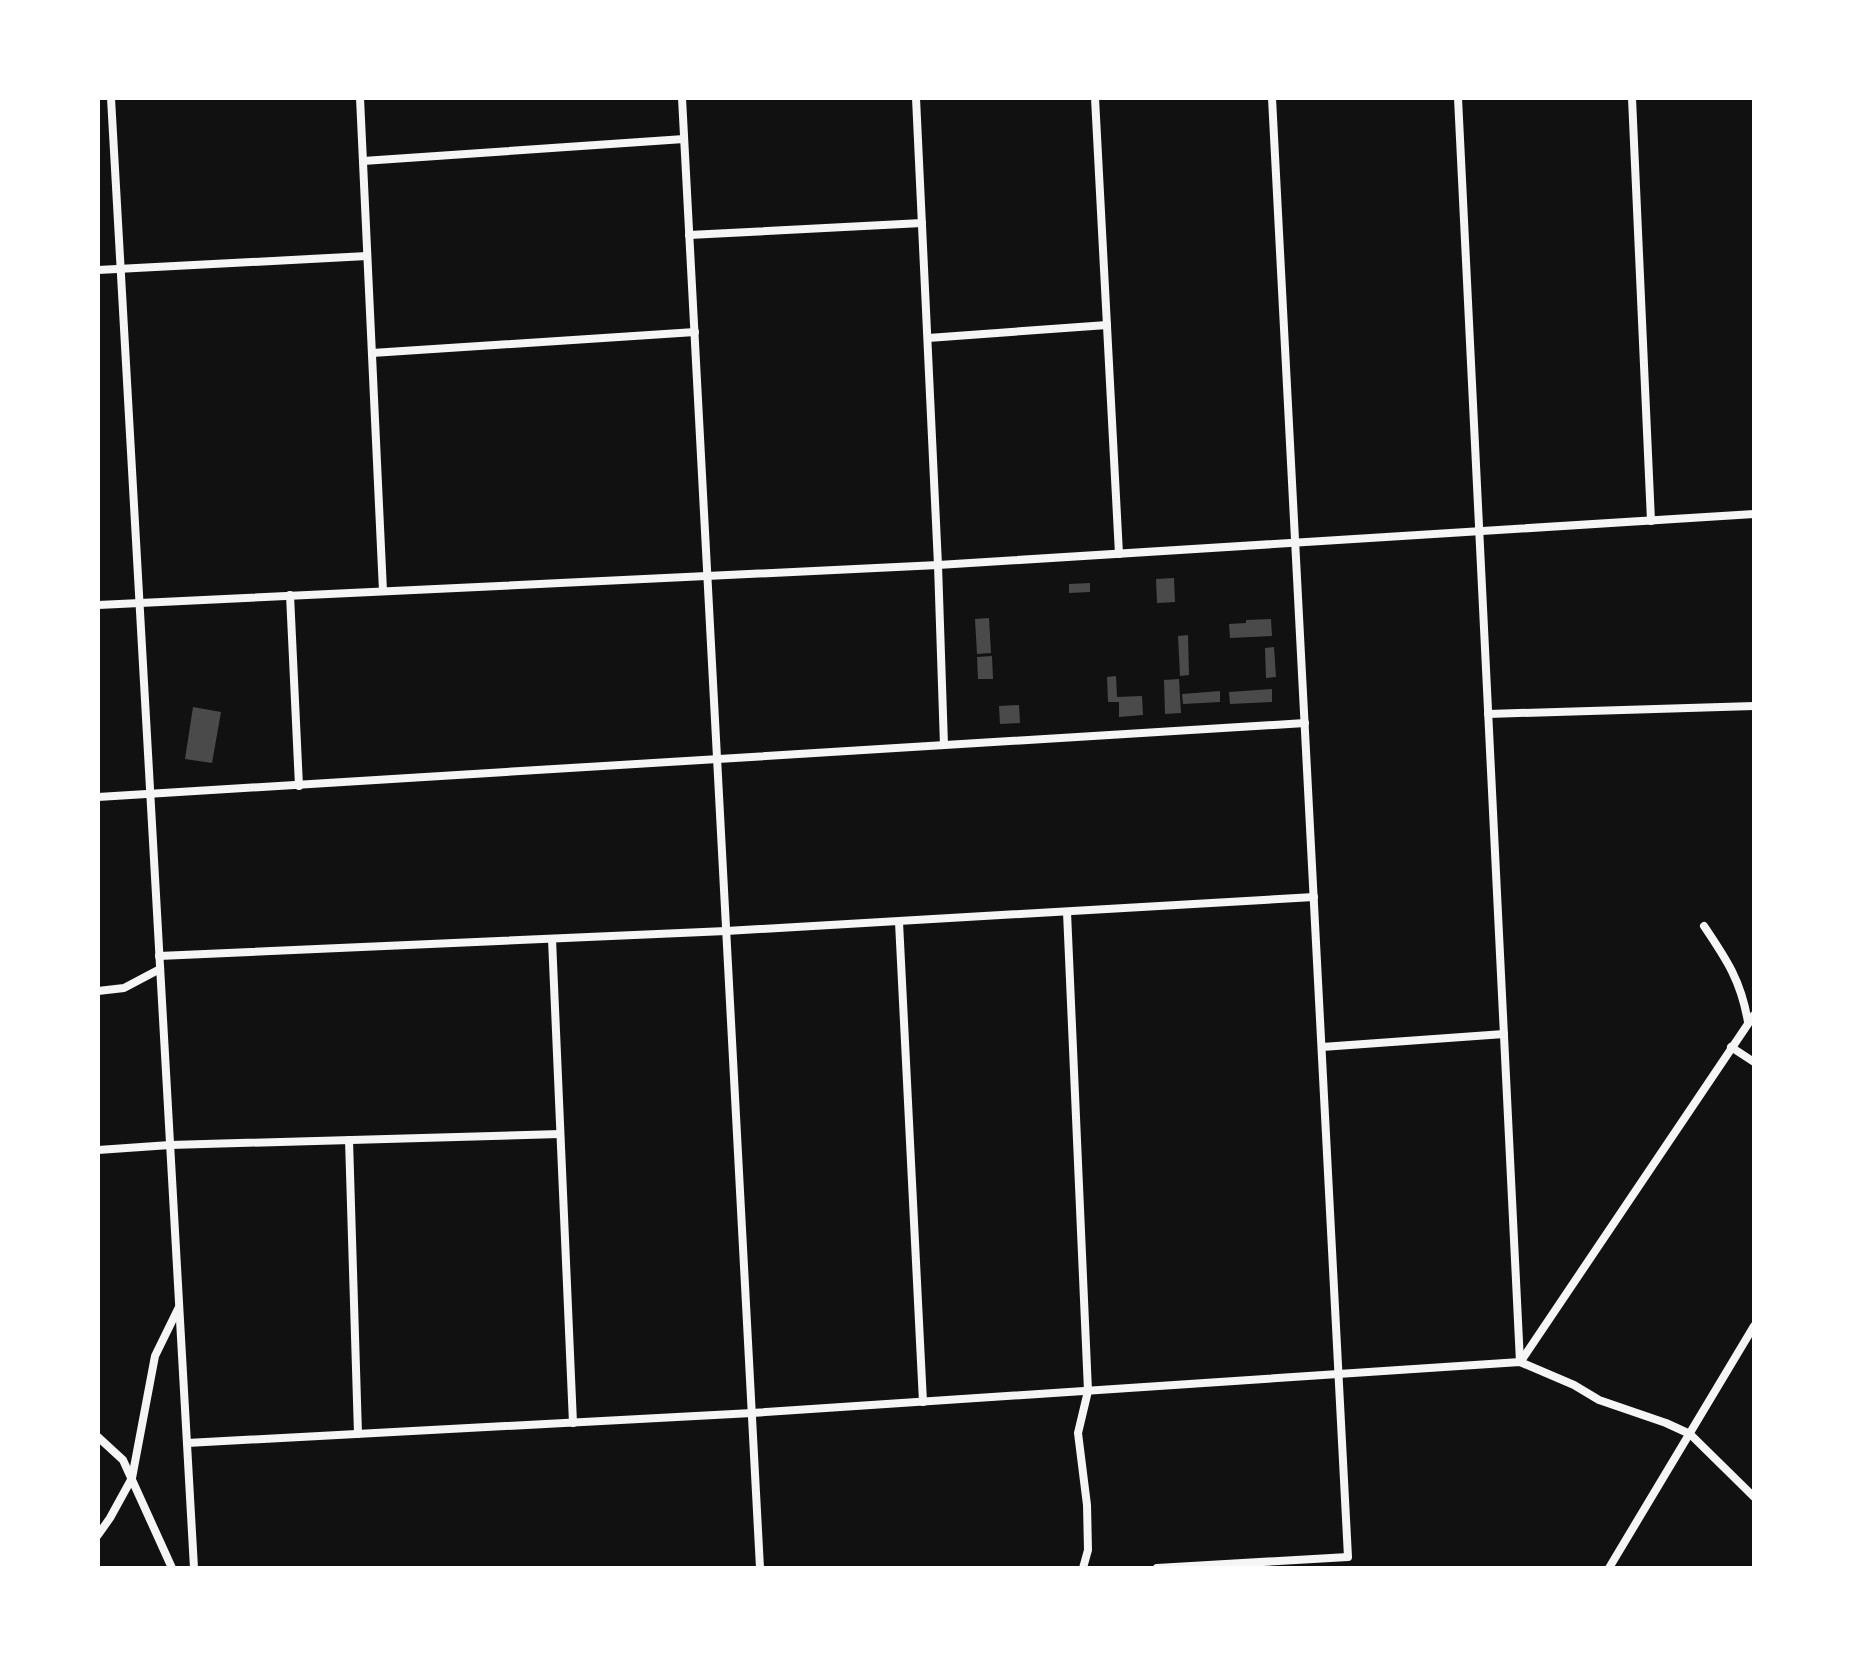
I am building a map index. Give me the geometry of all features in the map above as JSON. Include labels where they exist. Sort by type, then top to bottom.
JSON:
[{"type":"street","points":[[111,98],[194,1568]]},
{"type":"street","points":[[360,98],[383,591]]},
{"type":"street","points":[[682,98],[760,1568]]},
{"type":"street","points":[[916,98],[944,745]]},
{"type":"street","points":[[1095,98],[1119,554]]},
{"type":"street","points":[[1157,1568],[1348,1557],[1272,98]]},
{"type":"street","points":[[1458,98],[1520,1362]]},
{"type":"street","points":[[1632,98],[1651,521]]},
{"type":"street","points":[[363,161],[684,139]]},
{"type":"street","points":[[689,235],[922,223]]},
{"type":"street","points":[[98,270],[367,256]]},
{"type":"street","points":[[928,338],[1107,325]]},
{"type":"street","points":[[372,353],[695,332]]},
{"type":"street","points":[[98,605],[938,565],[1754,514]]},
{"type":"street","points":[[290,595],[299,786]]},
{"type":"street","points":[[1488,714],[1754,706]]},
{"type":"street","points":[[98,797],[1305,723]]},
{"type":"street","points":[[159,956],[726,931],[1314,897]]},
{"type":"street","points":[[1067,912],[1088,1391],[1078,1433],[1087,1505],[1088,1550],[1083,1568]]},
{"type":"street","points":[[899,922],[923,1402]]},
{"type":"street","points":[[1520,1362],[1751,1018],[1731,966],[1704,926]]},
{"type":"street","points":[[552,939],[573,1423]]},
{"type":"street","points":[[98,991],[124,988],[160,969]]},
{"type":"street","points":[[1322,1047],[1504,1034]]},
{"type":"street","points":[[1731,1047],[1754,1062]]},
{"type":"street","points":[[98,1150],[170,1145],[560,1134]]},
{"type":"street","points":[[349,1140],[358,1434]]},
{"type":"street","points":[[98,1535],[132,1478],[155,1356],[179,1308]]},
{"type":"street","points":[[1609,1568],[1754,1326]]},
{"type":"street","points":[[187,1443],[752,1413],[1520,1362],[1574,1385],[1599,1400],[1690,1434],[1754,1497]]},
{"type":"street","points":[[98,1437],[123,1460],[172,1568]]},
{"type":"building","points":[[1174,578],[1175,602],[1157,603],[1156,579]]},
{"type":"building","points":[[1090,583],[1090,592],[1069,593],[1069,584]]},
{"type":"building","points":[[989,618],[991,653],[977,654],[975,619]]},
{"type":"building","points":[[1271,619],[1272,636],[1230,638],[1229,624]]},
{"type":"building","points":[[1188,635],[1189,675],[1180,676],[1178,636]]},
{"type":"building","points":[[1274,647],[1276,677],[1266,678],[1265,648]]},
{"type":"building","points":[[992,656],[993,679],[978,679],[977,657]]},
{"type":"building","points":[[1116,676],[1117,697],[1142,696],[1143,715],[1119,717],[1119,702],[1108,702],[1107,677]]},
{"type":"building","points":[[1179,679],[1181,713],[1165,714],[1164,680]]},
{"type":"building","points":[[1272,689],[1272,702],[1230,704],[1229,692]]},
{"type":"building","points":[[1220,691],[1220,702],[1183,704],[1182,694]]},
{"type":"building","points":[[1019,705],[1020,723],[1000,724],[999,706]]},
{"type":"building","points":[[193,707],[221,712],[212,763],[185,759]]}]
